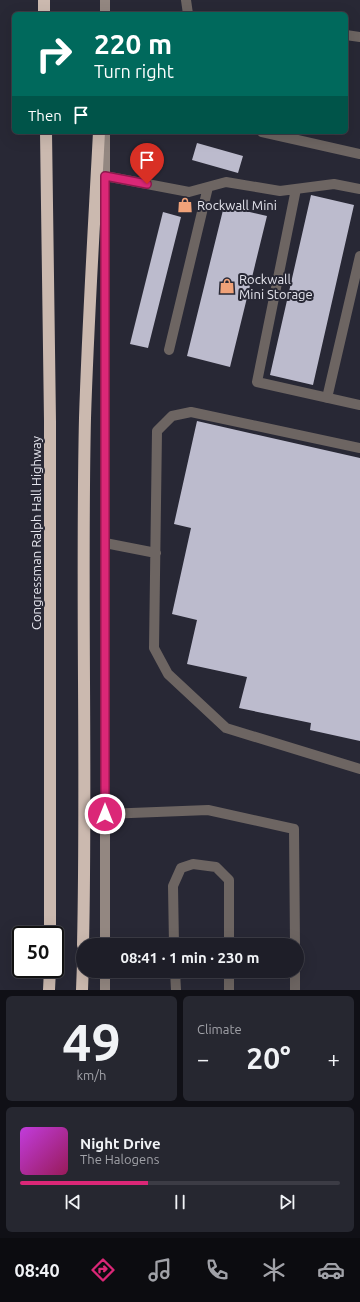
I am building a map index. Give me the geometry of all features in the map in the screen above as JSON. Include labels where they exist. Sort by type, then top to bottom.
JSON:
[{"type":"highway","points":[[44,0],[44,12]]},
{"type":"highway","name":"Congressman Ralph Hall Highway","points":[[46,134],[50,421],[50,926]]},
{"type":"highway","points":[[83,938],[85,752],[83,586],[86,416],[99,134]]},
{"type":"highway","points":[[49,990],[50,978]]},
{"type":"highway","points":[[82,978],[82,990]]},
{"type":"main road","points":[[105,0],[105,12]]},
{"type":"main road","points":[[105,134],[105,938]]},
{"type":"main road","points":[[105,978],[105,990]]},
{"type":"lane","points":[[186,0],[188,12]]},
{"type":"lane","points":[[348,35],[360,37]]},
{"type":"lane","points":[[271,134],[360,154]]},
{"type":"lane","points":[[105,176],[189,192],[226,182],[280,191],[334,184],[360,189]]},
{"type":"lane","points":[[168,350],[208,187]]},
{"type":"lane","points":[[296,189],[257,382],[360,405]]},
{"type":"lane","points":[[327,398],[360,256]]},
{"type":"lane","points":[[360,448],[192,412],[172,416],[157,431],[154,648],[168,674],[226,728],[360,769]]},
{"type":"lane","points":[[105,543],[156,553]]},
{"type":"lane","points":[[105,814],[208,810],[294,829],[294,938]]},
{"type":"lane","points":[[174,938],[173,886],[181,868],[193,864],[216,867],[229,880],[229,938]]},
{"type":"lane","points":[[175,978],[176,990]]},
{"type":"lane","points":[[229,978],[229,990]]},
{"type":"lane","points":[[295,978],[295,990]]},
{"type":"building","points":[[197,143],[243,156],[238,173],[192,160]]},
{"type":"building","points":[[311,195],[354,205],[313,385],[270,375]]},
{"type":"building","name":"Rockwall Mini Storage","points":[[224,206],[267,216],[230,367],[187,356]]},
{"type":"building","points":[[163,212],[181,217],[148,348],[130,344]]},
{"type":"building","points":[[197,421],[360,458],[360,741],[310,730],[311,723],[239,708],[247,677],[187,664],[197,620],[172,614],[191,528],[174,524]]},
{"type":"place","name":"Rockwall Mini","points":[[185,205]]},
{"type":"place","name":"Rockwall Mini Storage","points":[[227,286]]},
{"type":"route","points":[[105,814],[105,176],[147,184]]}]
